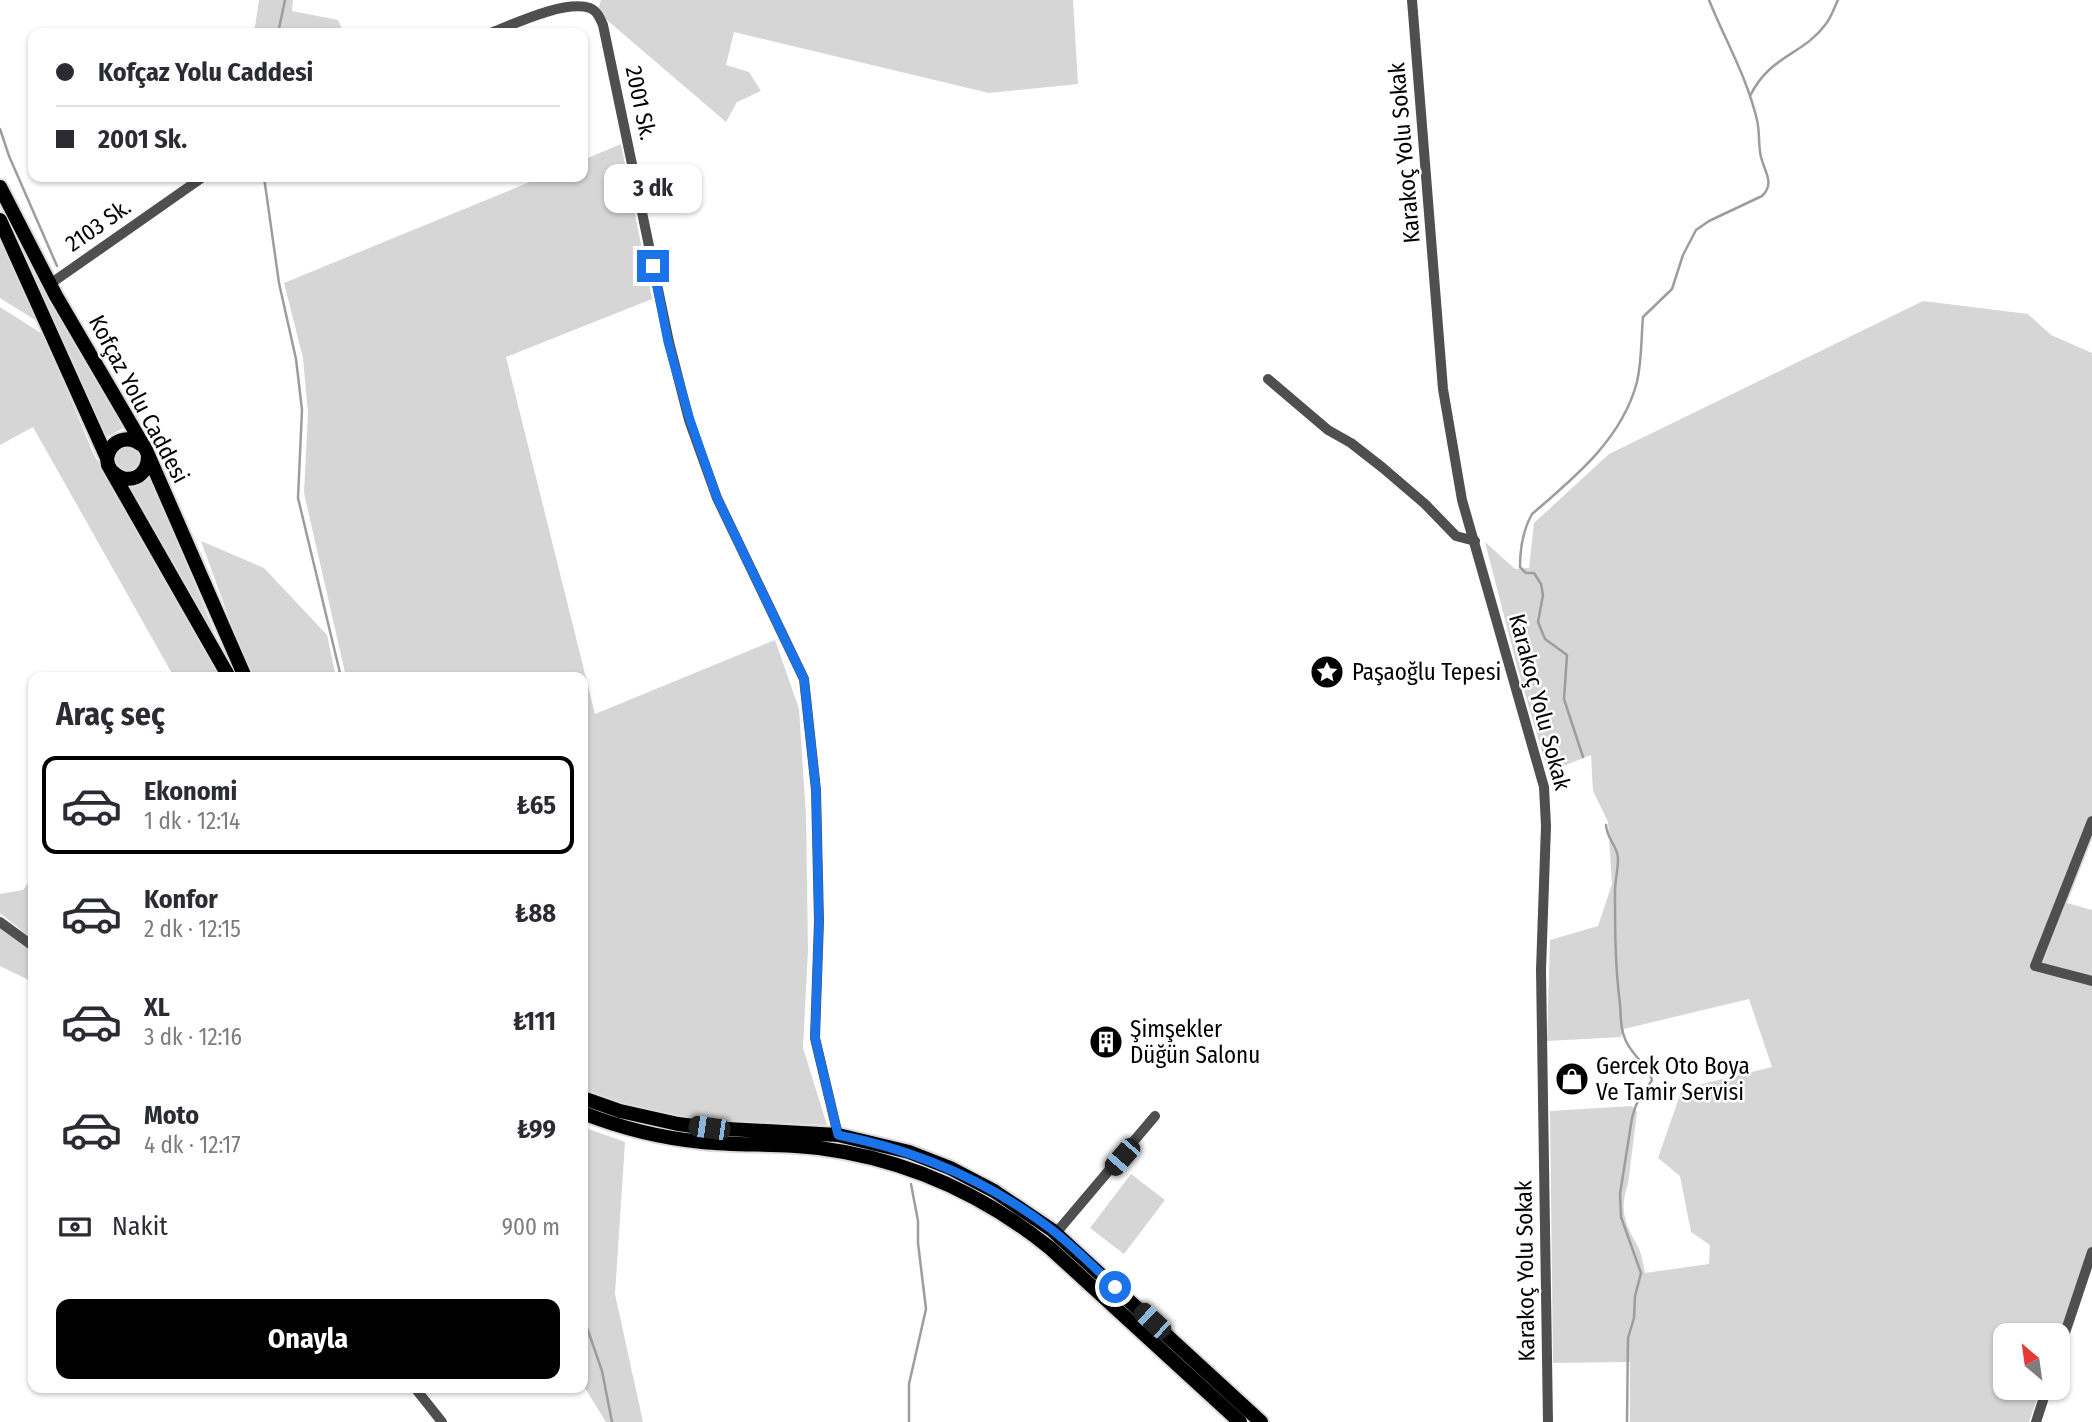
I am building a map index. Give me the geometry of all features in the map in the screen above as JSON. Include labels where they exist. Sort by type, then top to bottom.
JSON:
[{"type":"main road","name":"Kofçaz Yolu Caddesi","points":[[0,187],[50,284],[145,450],[243,672]]},
{"type":"main road","name":"Kofçaz Yolu Caddesi","points":[[0,220],[109,465],[226,672]]},
{"type":"main road","points":[[131,439],[145,450],[146,468],[137,477],[123,479],[109,465],[113,446],[118,441],[131,439]]},
{"type":"main road","points":[[588,1100],[620,1111],[678,1124],[838,1135],[909,1152],[950,1168],[1003,1197],[1056,1233],[1261,1422]]},
{"type":"main road","points":[[588,1115],[632,1129],[701,1142],[816,1148],[850,1153],[901,1166],[941,1181],[985,1203],[1051,1248],[1240,1422]]},
{"type":"street","name":"Karakoç Yolu Sokak","points":[[1412,0],[1443,389],[1462,500],[1544,787],[1546,826],[1541,970],[1548,1422]]},
{"type":"street","points":[[504,28],[562,5],[595,7]]},
{"type":"street","name":"2001 Sk.","points":[[595,7],[603,25],[668,342],[690,420],[717,498],[804,679],[816,790],[819,921],[815,1038],[838,1135]]},
{"type":"street","name":"2103 Sk.","points":[[50,284],[196,182]]},
{"type":"street","points":[[1268,379],[1328,430],[1351,443],[1383,468],[1425,504],[1456,536],[1475,541]]},
{"type":"street","points":[[2092,821],[2035,966],[2092,981]]},
{"type":"street","points":[[0,922],[28,942]]},
{"type":"street","points":[[1056,1233],[1155,1116]]},
{"type":"street","points":[[2068,1323],[2092,1252]]},
{"type":"street","points":[[419,1393],[442,1422]]},
{"type":"street","points":[[2036,1422],[2043,1400]]},
{"type":"shaded area","points":[[259,0],[293,0],[292,11],[338,20],[342,28],[255,28]]},
{"type":"shaded area","points":[[601,0],[1073,0],[1078,84],[989,93],[734,32],[726,65],[749,72],[761,91],[737,102],[726,122],[608,21],[598,11]]},
{"type":"shaded area","points":[[621,144],[652,299],[506,357],[585,672],[345,672],[304,493],[308,413],[303,358],[284,283],[530,182],[588,182],[588,158]]},
{"type":"shaded area","points":[[0,235],[40,323],[0,298]]},
{"type":"shaded area","points":[[29,262],[125,427],[103,439]]},
{"type":"shaded area","points":[[1923,301],[2028,314],[2051,335],[2092,353],[2092,839],[2067,903],[2092,910],[2092,1251],[2065,1323],[1993,1323],[1993,1400],[2037,1400],[2029,1422],[1630,1422],[1630,1362],[1553,1363],[1550,1111],[1632,1106],[1637,1112],[1624,1209],[1645,1273],[1709,1264],[1710,1245],[1691,1232],[1680,1176],[1658,1158],[1682,1089],[1772,1067],[1749,999],[1624,1029],[1621,1037],[1547,1041],[1550,940],[1598,926],[1612,884],[1608,822],[1593,791],[1591,755],[1548,772],[1485,542],[1515,569],[1529,568],[1534,523],[1609,454]]},
{"type":"shaded area","points":[[0,307],[44,335],[93,453],[216,672],[171,672],[33,427],[0,445]]},
{"type":"shaded area","points":[[128,446],[137,450],[141,459],[137,468],[128,472],[119,468],[115,459],[119,450]]},
{"type":"shaded area","points":[[151,476],[220,646],[128,488]]},
{"type":"shaded area","points":[[201,541],[264,568],[327,635],[335,672],[252,672],[241,651]]},
{"type":"shaded area","points":[[775,640],[799,709],[806,815],[808,950],[803,1048],[827,1125],[702,1118],[610,1100],[588,1091],[588,686],[595,714]]},
{"type":"shaded area","points":[[28,883],[28,936],[0,913],[0,894],[23,890]]},
{"type":"shaded area","points":[[0,927],[28,947],[28,980],[0,966]]},
{"type":"shaded area","points":[[588,1129],[625,1142],[615,1294],[643,1422],[606,1422],[588,1393]]},
{"type":"shaded area","points":[[1131,1174],[1165,1200],[1124,1254],[1090,1228]]},
{"type":"waterway","points":[[279,28],[285,0]]},
{"type":"waterway","points":[[1583,757],[1564,699],[1567,655],[1545,639],[1538,622],[1543,595],[1541,584],[1534,573],[1526,573],[1520,567],[1521,547],[1532,514],[1595,456],[1609,439],[1630,403],[1641,358],[1643,317],[1672,289],[1683,255],[1696,230],[1762,196],[1768,187],[1753,104],[1709,0]]},
{"type":"waterway","points":[[1750,96],[1767,72],[1816,35],[1829,19],[1838,0]]},
{"type":"waterway","points":[[0,129],[57,266]]},
{"type":"waterway","points":[[265,182],[279,283],[296,359],[302,410],[298,498],[340,672]]},
{"type":"waterway","points":[[1606,825],[1618,859],[1615,933],[1622,1028],[1626,1042],[1652,1080],[1636,1105],[1632,1118],[1620,1194],[1621,1217],[1641,1273],[1628,1338],[1627,1422]]},
{"type":"waterway","points":[[909,1422],[909,1384],[926,1309],[918,1221],[911,1184]]},
{"type":"waterway","points":[[588,1330],[602,1371],[612,1422]]},
{"type":"place","name":"Paşaoğlu Tepesi","points":[[1327,672]]},
{"type":"place","name":"Şimşekler Düğün Salonu","points":[[1106,1042]]},
{"type":"place","name":"Gercek Oto Boya Ve Tamir Servisi","points":[[1572,1079]]},
{"type":"route","points":[[653,266],[668,342],[690,420],[717,498],[804,679],[816,790],[819,921],[815,1038],[838,1135],[909,1152],[974,1180],[1052,1230],[1115,1287]]}]
